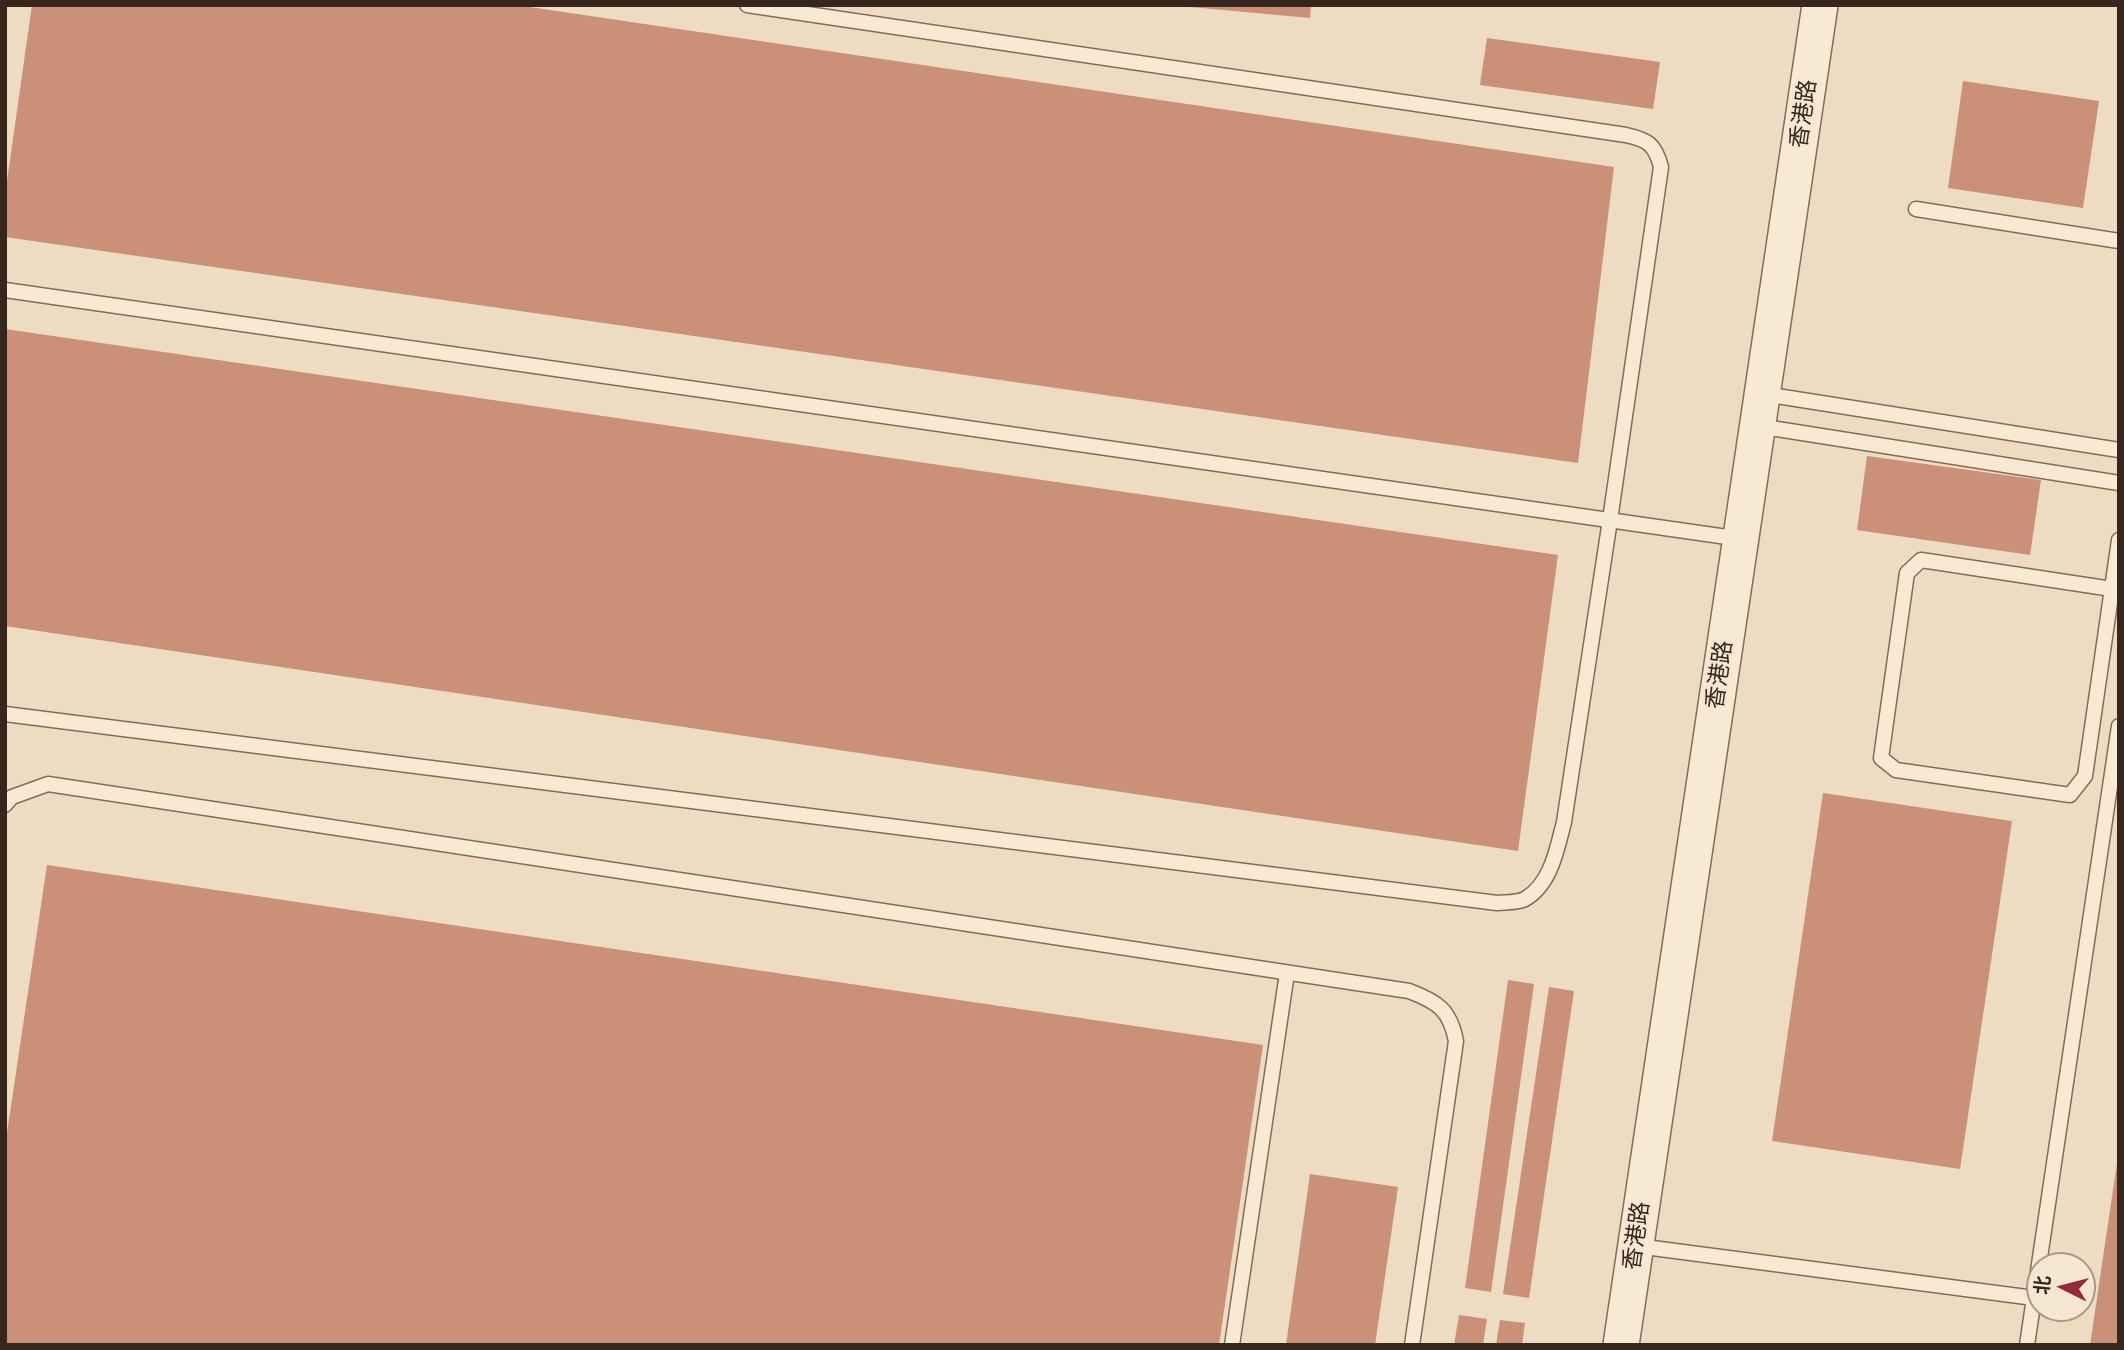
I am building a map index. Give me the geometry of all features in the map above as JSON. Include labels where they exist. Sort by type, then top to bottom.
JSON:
[{"type":"street","name":"香港路","points":[[1621,1345],[1820,5]]},
{"type":"lane","points":[[5,714],[1497,903],[1523,901],[1542,885],[1555,858],[1564,822],[1661,167],[1656,149],[1643,139],[1598,131],[747,5]]},
{"type":"lane","points":[[1916,209],[2119,241]]},
{"type":"lane","points":[[5,290],[1741,539]]},
{"type":"lane","points":[[1760,410],[2119,450]]},
{"type":"lane","points":[[1760,410],[2119,484]]},
{"type":"lane","points":[[2112,589],[1920,560],[1907,573],[1881,758],[1896,770],[2070,795],[2085,776],[2112,589],[2119,540]]},
{"type":"lane","points":[[2041,1252],[2119,726]]},
{"type":"lane","points":[[5,805],[12,797],[48,784],[1409,991],[1438,1005],[1447,1013],[1456,1041],[1412,1345]]},
{"type":"lane","points":[[1232,1345],[1287,973]]},
{"type":"lane","points":[[1635,1246],[2026,1297]]},
{"type":"lane","points":[[2027,1345],[2030,1322]]},
{"type":"building","points":[[32,5],[516,5],[1614,167],[1578,463],[5,237],[5,195]]},
{"type":"building","points":[[1190,5],[1311,5],[1310,18]]},
{"type":"building","points":[[1487,38],[1660,62],[1653,109],[1480,85]]},
{"type":"building","points":[[1963,81],[2099,101],[2083,208],[1948,188]]},
{"type":"building","points":[[5,329],[1558,555],[1518,851],[5,626]]},
{"type":"building","points":[[1867,456],[2041,480],[2030,555],[1857,530]]},
{"type":"building","points":[[1823,793],[2012,821],[1960,1169],[1772,1141]]},
{"type":"building","points":[[47,865],[1263,1045],[1219,1345],[5,1345],[5,1146]]},
{"type":"building","points":[[1508,980],[1534,984],[1491,1292],[1465,1288]]},
{"type":"building","points":[[1549,987],[1574,991],[1529,1298],[1503,1294]]},
{"type":"building","points":[[2117,1163],[2119,1345],[2090,1345],[2093,1322],[2096,1322],[2096,1305]]},
{"type":"building","points":[[1310,1174],[1398,1187],[1375,1345],[1286,1345]]},
{"type":"building","points":[[1459,1315],[1487,1319],[1483,1345],[1454,1345]]},
{"type":"building","points":[[1500,1320],[1525,1323],[1522,1345],[1496,1345]]}]
